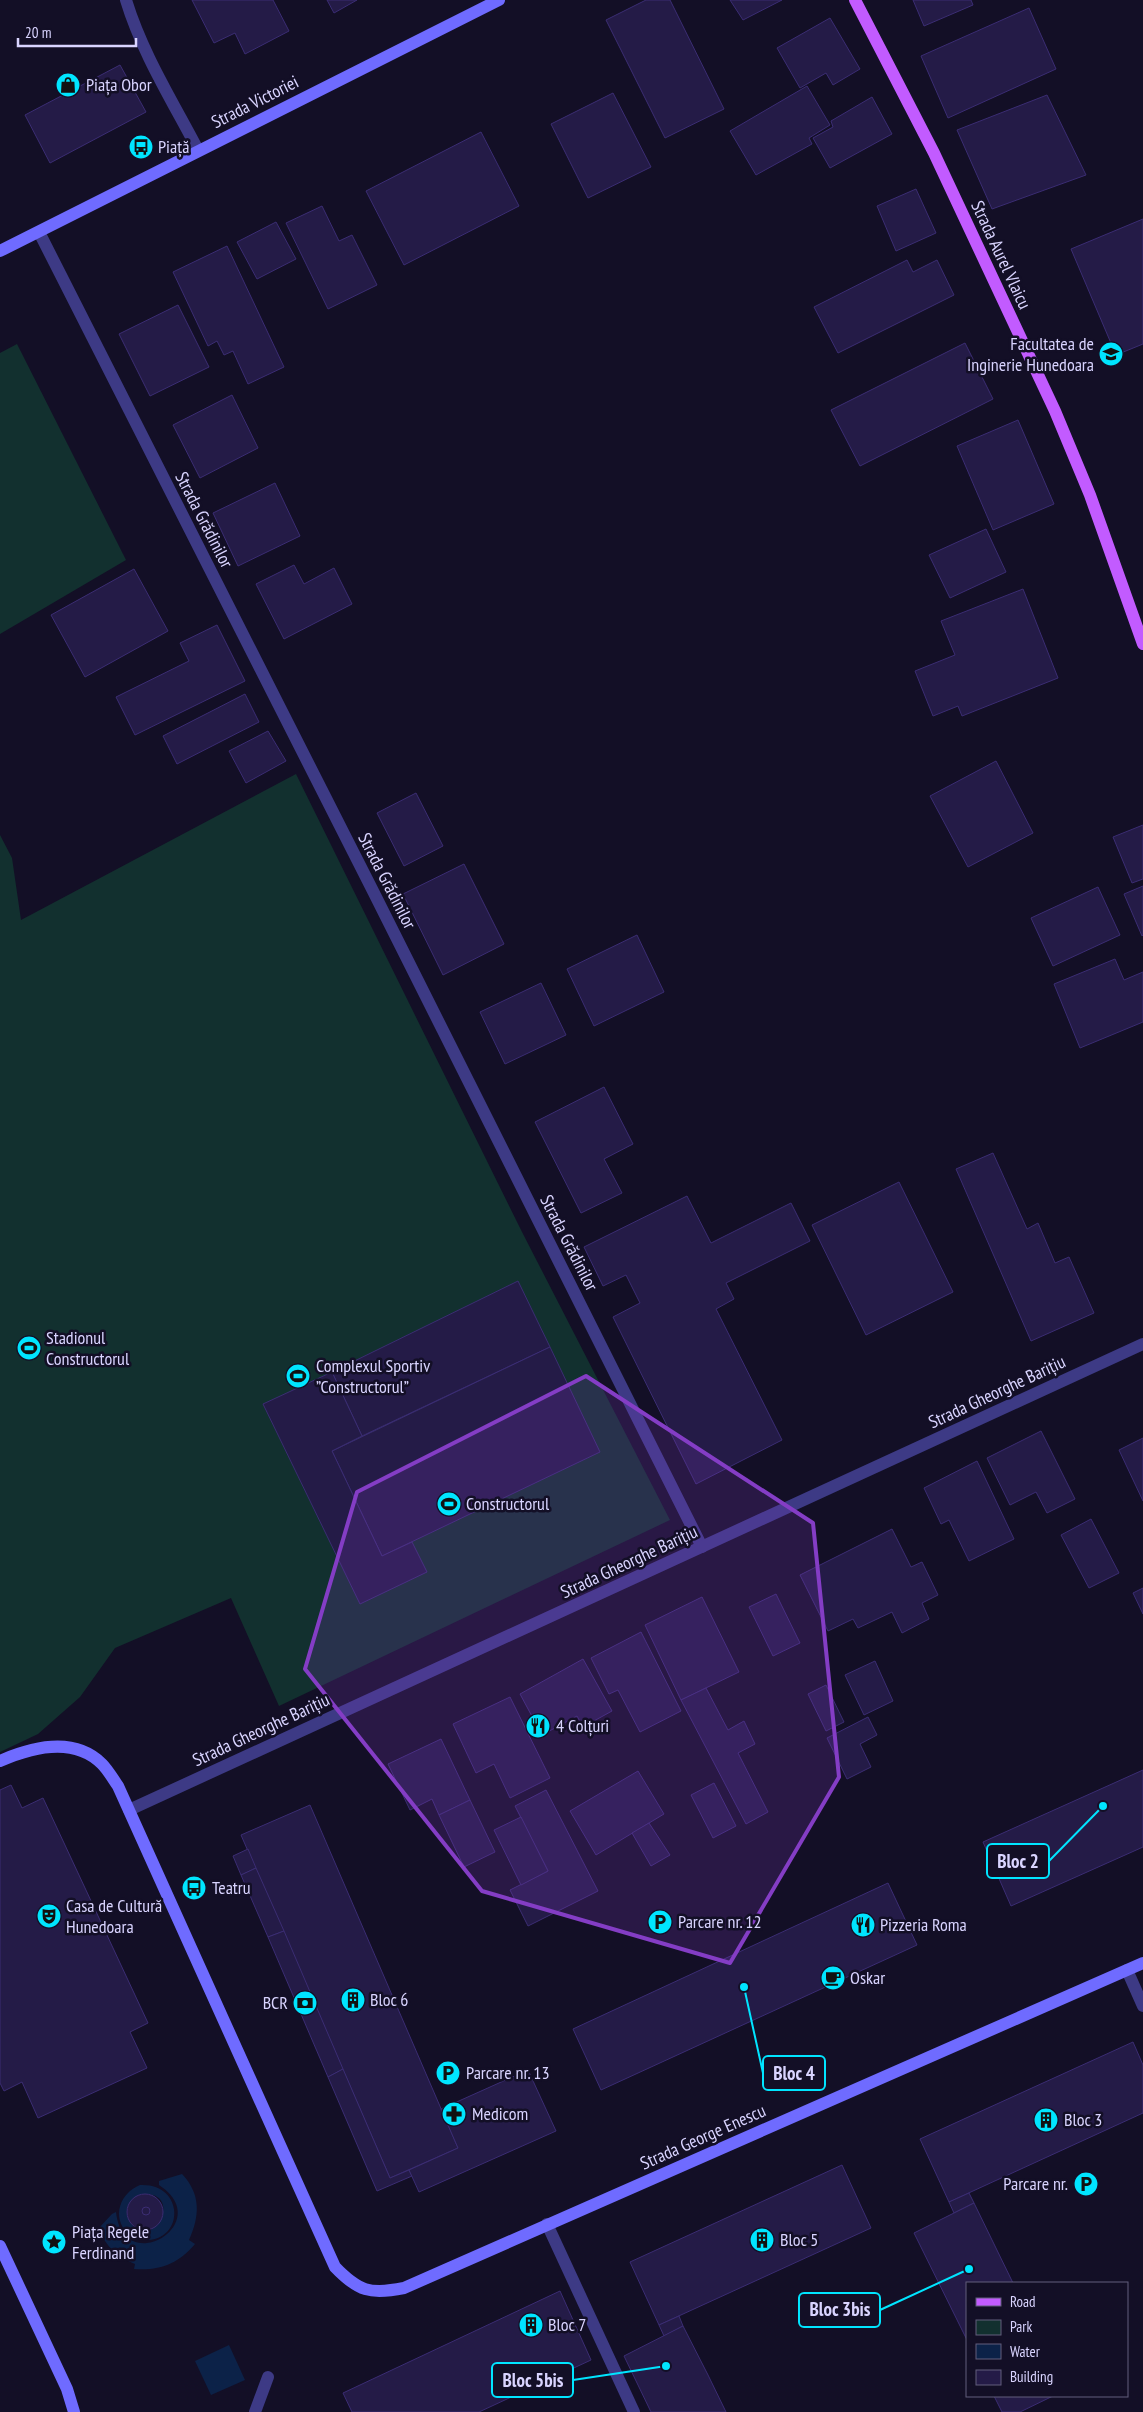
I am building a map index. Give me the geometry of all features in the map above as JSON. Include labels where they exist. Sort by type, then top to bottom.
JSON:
[{"type":"main road","name":"Strada Aurel Vlaicu","points":[[855,0],[934,153],[1059,419],[1086,487],[1143,644]]},
{"type":"street","points":[[126,0],[154,67],[198,150]]},
{"type":"street","name":"Strada Victoriei","points":[[0,251],[499,0]]},
{"type":"street","name":"Strada Grădinilor","points":[[39,232],[370,884],[702,1548]]},
{"type":"street","name":"Strada Gheorghe Barițiu","points":[[130,1810],[1143,1344]]},
{"type":"street","points":[[0,1761],[20,1752],[51,1745],[82,1751],[102,1764],[118,1786],[130,1810]]},
{"type":"street","name":"Strada George Enescu","points":[[130,1810],[335,2266],[360,2289],[381,2293],[404,2288],[1143,1963]]},
{"type":"street","points":[[1127,1970],[1143,2006]]},
{"type":"street","points":[[547,2224],[634,2412]]},
{"type":"street","points":[[0,2246],[67,2389],[74,2412]]},
{"type":"street","points":[[255,2412],[268,2377]]},
{"type":"highlighted area","points":[[586,1376],[813,1523],[839,1777],[730,1963],[482,1891],[305,1669],[357,1492]]},
{"type":"green space","points":[[17,344],[126,560],[0,634],[0,353]]},
{"type":"green space","name":"Complexul Sportiv ”Constructorul”","points":[[296,774],[522,1232],[670,1520],[279,1706],[231,1598],[115,1648],[80,1697],[38,1734],[0,1752],[0,835],[12,858],[21,920]]},
{"type":"water","points":[[182,2174],[193,2189],[197,2206],[193,2231],[189,2240],[195,2244],[182,2257],[168,2265],[152,2269],[134,2269],[135,2264],[123,2258],[109,2246],[99,2228],[116,2212],[122,2232],[134,2241],[148,2243],[162,2238],[173,2228],[178,2215],[174,2200],[159,2185],[159,2181]]},
{"type":"water","points":[[140,2185],[155,2187],[165,2193],[172,2202],[174,2212],[173,2223],[167,2232],[158,2238],[138,2239],[128,2234],[123,2227],[119,2213],[120,2206],[127,2194]],"holes":[[[142,2194],[155,2196],[162,2202],[161,2219],[155,2227],[147,2231],[139,2230],[128,2218],[128,2205],[134,2198]]]},
{"type":"water","points":[[229,2345],[245,2380],[211,2395],[195,2361]]},
{"type":"building","points":[[192,0],[273,0],[289,31],[245,54],[235,33],[214,43]]},
{"type":"building","points":[[327,0],[357,0],[334,13]]},
{"type":"building","points":[[646,0],[670,0],[724,109],[665,138],[606,20]]},
{"type":"building","points":[[730,0],[782,0],[743,20]]},
{"type":"building","points":[[913,0],[971,0],[973,5],[924,26]]},
{"type":"building","points":[[1029,8],[1056,69],[948,118],[921,56]]},
{"type":"building","points":[[830,18],[860,69],[833,85],[826,73],[800,88],[777,48]]},
{"type":"building","points":[[120,65],[146,112],[50,163],[25,115]]},
{"type":"building","points":[[807,86],[830,125],[809,138],[812,144],[756,175],[730,131]]},
{"type":"building","points":[[613,93],[651,167],[588,198],[551,124]]},
{"type":"building","points":[[1047,95],[1086,175],[992,209],[957,130]]},
{"type":"building","points":[[872,97],[892,134],[830,168],[813,138],[833,127],[831,121]]},
{"type":"building","points":[[481,132],[519,206],[404,265],[366,191]]},
{"type":"building","points":[[916,189],[936,233],[896,251],[877,206]]},
{"type":"building","points":[[322,206],[339,241],[352,235],[377,285],[328,309],[286,223]]},
{"type":"building","points":[[1143,219],[1143,344],[1116,355],[1071,249]]},
{"type":"building","points":[[276,222],[296,259],[257,279],[237,242]]},
{"type":"building","points":[[227,246],[284,367],[248,384],[233,351],[224,355],[217,341],[208,346],[173,272]]},
{"type":"building","points":[[907,260],[913,272],[937,260],[954,295],[838,353],[814,307]]},
{"type":"building","points":[[178,305],[209,367],[150,396],[119,334]]},
{"type":"building","points":[[965,343],[993,399],[860,466],[831,410]]},
{"type":"building","points":[[232,395],[258,448],[200,478],[173,425]]},
{"type":"building","points":[[1018,420],[1054,504],[993,530],[957,446]]},
{"type":"building","points":[[275,483],[300,536],[238,566],[213,513]]},
{"type":"building","points":[[986,529],[1006,572],[950,598],[929,555]]},
{"type":"building","points":[[294,565],[304,584],[334,568],[352,604],[284,639],[256,584]]},
{"type":"building","points":[[134,569],[168,631],[85,677],[51,615]]},
{"type":"building","points":[[1023,589],[1058,678],[962,716],[958,706],[933,716],[915,671],[955,655],[941,621]]},
{"type":"building","points":[[217,625],[245,681],[135,735],[116,697],[189,661],[180,643]]},
{"type":"building","points":[[245,694],[259,722],[177,764],[163,736]]},
{"type":"building","points":[[268,731],[286,761],[246,783],[229,751]]},
{"type":"building","points":[[996,761],[1033,833],[968,867],[930,796]]},
{"type":"building","points":[[416,793],[443,846],[404,866],[377,813]]},
{"type":"building","points":[[1143,825],[1143,879],[1132,883],[1113,837]]},
{"type":"building","points":[[464,864],[504,944],[443,975],[403,894]]},
{"type":"building","points":[[1143,886],[1143,935],[1142,936],[1124,894]]},
{"type":"building","points":[[1098,887],[1120,935],[1053,966],[1031,918]]},
{"type":"building","points":[[637,935],[664,992],[594,1026],[567,969]]},
{"type":"building","points":[[1115,959],[1124,980],[1143,972],[1143,1022],[1080,1048],[1054,984]]},
{"type":"building","points":[[541,983],[566,1035],[505,1064],[480,1012]]},
{"type":"building","points":[[604,1087],[633,1144],[604,1159],[622,1193],[581,1213],[535,1122]]},
{"type":"building","points":[[993,1153],[1027,1229],[1038,1223],[1055,1263],[1069,1257],[1094,1313],[1031,1341],[956,1169]]},
{"type":"building","points":[[899,1182],[953,1292],[866,1335],[812,1225]]},
{"type":"building","points":[[687,1196],[711,1243],[791,1203],[810,1241],[726,1283],[734,1299],[716,1309],[782,1440],[696,1484],[613,1317],[640,1303],[626,1275],[603,1286],[584,1247]]},
{"type":"building","points":[[518,1281],[550,1347],[362,1436],[332,1372]]},
{"type":"building","points":[[550,1347],[600,1452],[382,1556],[332,1451]]},
{"type":"building","points":[[332,1372],[362,1436],[332,1451],[382,1556],[412,1542],[427,1572],[360,1604],[263,1404]]},
{"type":"building","points":[[1041,1431],[1075,1499],[1047,1513],[1036,1492],[1010,1505],[987,1458]]},
{"type":"building","points":[[1143,1438],[1143,1501],[1119,1450]]},
{"type":"building","points":[[977,1461],[1014,1539],[969,1561],[949,1520],[941,1524],[924,1488]]},
{"type":"building","points":[[1091,1519],[1119,1573],[1089,1588],[1061,1535]]},
{"type":"building","points":[[892,1529],[911,1567],[922,1562],[938,1595],[922,1603],[929,1619],[902,1633],[892,1612],[858,1628],[853,1619],[828,1631],[800,1575]]},
{"type":"building","points":[[1143,1588],[1143,1614],[1133,1593]]},
{"type":"building","points":[[776,1594],[800,1643],[773,1656],[749,1607]]},
{"type":"building","points":[[702,1597],[739,1672],[681,1700],[645,1625]]},
{"type":"building","points":[[641,1632],[681,1711],[640,1732],[618,1690],[609,1694],[591,1658]]},
{"type":"building","points":[[583,1659],[612,1711],[583,1727],[577,1716],[542,1735],[520,1694]]},
{"type":"building","points":[[875,1661],[893,1701],[864,1715],[845,1675]]},
{"type":"building","points":[[826,1685],[844,1722],[826,1731],[808,1694]]},
{"type":"building","points":[[706,1688],[728,1730],[744,1721],[755,1744],[738,1753],[768,1812],[746,1824],[681,1700]]},
{"type":"building","points":[[510,1697],[550,1778],[510,1798],[494,1764],[476,1773],[453,1724]]},
{"type":"building","points":[[868,1717],[877,1735],[860,1744],[871,1767],[847,1779],[827,1738]]},
{"type":"building","points":[[441,1739],[470,1800],[439,1815],[432,1799],[410,1810],[388,1764]]},
{"type":"building","points":[[1143,1770],[1143,1847],[1011,1906],[983,1842]]},
{"type":"building","points":[[638,1771],[664,1814],[596,1855],[570,1811]]},
{"type":"building","points":[[714,1783],[736,1826],[713,1838],[691,1795]]},
{"type":"building","name":"Casa de Cultură Hunedoara","points":[[11,1785],[22,1808],[43,1798],[148,2023],[130,2032],[147,2068],[38,2118],[22,2082],[4,2091],[0,2083],[0,1790]]},
{"type":"building","points":[[546,1790],[598,1891],[528,1926],[510,1890],[548,1871],[515,1806]]},
{"type":"building","points":[[470,1800],[495,1852],[464,1867],[439,1815]]},
{"type":"building","name":"Bloc 6","points":[[310,1805],[458,2148],[390,2178],[241,1835]]},
{"type":"building","points":[[521,1817],[548,1871],[521,1885],[494,1830]]},
{"type":"building","points":[[649,1823],[670,1855],[651,1866],[632,1833]]},
{"type":"building","points":[[248,1849],[256,1868],[241,1875],[233,1856]]},
{"type":"building","points":[[256,1868],[284,1931],[268,1937],[241,1875]]},
{"type":"building","points":[[888,1883],[917,1945],[601,2090],[573,2029]]},
{"type":"building","name":"BCR","points":[[284,1931],[343,2069],[328,2077],[268,1937]]},
{"type":"building","name":"Bloc 3","points":[[1133,2042],[1143,2065],[1143,2113],[949,2202],[920,2139]]},
{"type":"building","points":[[343,2069],[390,2178],[409,2170],[412,2176],[377,2191],[328,2077]]},
{"type":"building","points":[[528,2070],[556,2131],[419,2192],[409,2170],[458,2148],[441,2109]]},
{"type":"building","name":"Bloc 5","points":[[842,2165],[871,2228],[659,2325],[630,2262]]},
{"type":"building","points":[[969,2193],[974,2203],[954,2213],[949,2202]]},
{"type":"building","points":[[145,2194],[152,2195],[158,2199],[162,2205],[162,2219],[158,2225],[152,2229],[145,2230],[138,2229],[132,2225],[128,2219],[127,2212],[128,2205],[132,2199],[138,2195]]},
{"type":"building","points":[[974,2203],[1013,2282],[966,2282],[966,2338],[914,2233]]},
{"type":"building","points":[[146,2207],[150,2211],[146,2215],[142,2211]]},
{"type":"building","name":"Bloc 7","points":[[560,2291],[591,2360],[479,2412],[352,2412],[343,2393]]},
{"type":"building","points":[[679,2316],[683,2326],[664,2336],[659,2325]]},
{"type":"building","points":[[683,2326],[726,2412],[651,2412],[624,2356]]},
{"type":"building","points":[[994,2397],[1051,2397],[1020,2412],[1002,2412]]},
{"type":"place","name":"Piața Obor","points":[[68,85]]},
{"type":"place","name":"Piață","points":[[141,147]]},
{"type":"place","name":"Facultatea de Inginerie Hunedoara","points":[[1111,354]]},
{"type":"place","name":"Stadionul Constructorul","points":[[29,1348]]},
{"type":"place","name":"Complexul Sportiv ”Constructorul”","points":[[298,1376]]},
{"type":"place","name":"Constructorul","points":[[449,1504]]},
{"type":"place","name":"4 Colțuri","points":[[538,1726]]},
{"type":"place","name":"Bloc 2","points":[[1103,1806]]},
{"type":"place","name":"Teatru","points":[[194,1888]]},
{"type":"place","name":"Casa de Cultură Hunedoara","points":[[49,1916]]},
{"type":"place","name":"Parcare nr. 12","points":[[660,1922]]},
{"type":"place","name":"Pizzeria Roma","points":[[863,1925]]},
{"type":"place","name":"Oskar","points":[[833,1978]]},
{"type":"place","name":"Bloc 4","points":[[744,1987]]},
{"type":"place","name":"Bloc 6","points":[[353,2000]]},
{"type":"place","name":"BCR","points":[[305,2003]]},
{"type":"place","name":"Parcare nr. 13","points":[[448,2073]]},
{"type":"place","name":"Medicom","points":[[454,2114]]},
{"type":"place","name":"Bloc 3","points":[[1046,2120]]},
{"type":"place","name":"Parcare nr.","points":[[1086,2184]]},
{"type":"place","name":"Bloc 5","points":[[762,2240]]},
{"type":"place","name":"Piața Regele Ferdinand","points":[[54,2242]]},
{"type":"place","name":"Bloc 3bis","points":[[969,2269]]},
{"type":"place","name":"Bloc 7","points":[[531,2325]]},
{"type":"place","name":"Bloc 5bis","points":[[666,2366]]}]
